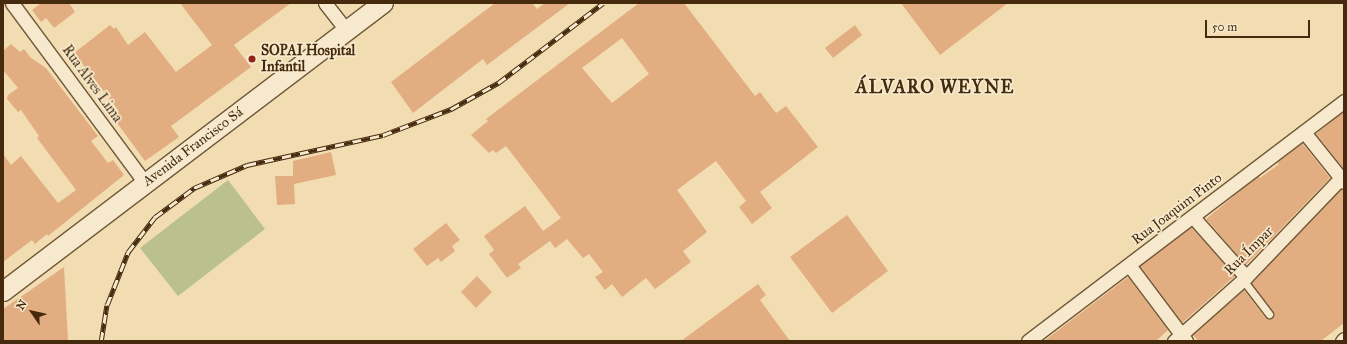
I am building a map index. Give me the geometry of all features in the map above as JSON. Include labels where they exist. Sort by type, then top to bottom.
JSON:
[{"type":"main road","name":"Avenida Francisco Sá","points":[[3,291],[383,3]]},
{"type":"street","name":"Rua Alves Lima","points":[[12,3],[146,183]]},
{"type":"street","points":[[325,3],[347,31]]},
{"type":"street","name":"Rua Joaquim Pinto","points":[[1028,341],[1344,101]]},
{"type":"street","points":[[1304,132],[1343,180]]},
{"type":"street","name":"Rua Ímpar","points":[[1181,339],[1245,279],[1343,180]]},
{"type":"street","points":[[1193,217],[1245,279]]},
{"type":"street","points":[[1129,265],[1181,339]]},
{"type":"lane","points":[[1245,279],[1269,314]]},
{"type":"green space","points":[[228,180],[265,229],[178,296],[140,248]]},
{"type":"building","points":[[41,3],[69,3],[75,12],[54,28],[46,18],[41,22],[32,10]]},
{"type":"building","points":[[180,3],[291,3],[234,45],[251,67],[171,126],[179,137],[145,161],[112,116],[119,111],[74,53],[110,25],[114,29],[116,27],[128,45],[145,32],[176,72],[212,45]]},
{"type":"building","points":[[495,3],[532,3],[537,9],[545,3],[570,3],[487,65],[483,59],[413,113],[391,82]]},
{"type":"building","points":[[639,3],[684,3],[755,96],[760,92],[776,113],[786,106],[818,147],[760,192],[772,208],[752,224],[739,207],[746,201],[716,161],[677,190],[707,232],[683,251],[691,262],[655,289],[646,278],[622,297],[612,284],[605,290],[595,277],[603,272],[589,254],[583,258],[567,239],[555,248],[550,241],[518,264],[521,268],[507,278],[489,254],[494,250],[484,236],[525,206],[543,231],[561,218],[506,146],[496,153],[493,150],[489,153],[471,135],[488,121],[486,119]],"holes":[[[622,38],[649,74],[612,103],[582,68]]]},
{"type":"building","points":[[901,3],[1008,3],[940,55]]},
{"type":"building","points":[[855,25],[862,35],[833,58],[825,48]]},
{"type":"building","points":[[11,44],[20,52],[24,49],[30,57],[46,68],[98,136],[91,141],[108,163],[113,160],[124,175],[48,236],[47,234],[35,244],[32,240],[3,262],[3,154],[11,165],[21,156],[58,203],[76,190],[37,138],[39,136],[21,110],[18,112],[7,99],[8,95],[18,88],[3,70],[3,51]]},
{"type":"building","points":[[1344,111],[1344,169],[1316,134]]},
{"type":"building","points":[[1302,143],[1330,178],[1246,265],[1206,219],[1258,176],[1260,178],[1279,164],[1277,162]]},
{"type":"building","points":[[331,152],[336,175],[294,184],[295,204],[277,205],[275,176],[293,176],[293,161]]},
{"type":"building","points":[[1341,189],[1344,190],[1344,323],[1321,341],[1198,341],[1193,335],[1244,290],[1265,317],[1272,318],[1273,311],[1251,283]]},
{"type":"building","points":[[847,215],[888,271],[832,313],[790,257]]},
{"type":"building","points":[[446,223],[460,240],[452,246],[455,251],[441,262],[438,258],[427,266],[413,249]]},
{"type":"building","points":[[1191,227],[1235,276],[1182,323],[1140,266]]},
{"type":"building","points":[[64,267],[68,341],[3,341],[3,309]]},
{"type":"building","points":[[477,276],[492,292],[476,308],[461,292]]},
{"type":"building","points":[[1128,277],[1168,330],[1156,341],[1044,341]]},
{"type":"building","points":[[758,284],[766,295],[760,300],[790,341],[681,341]]},
{"type":"railway","points":[[101,341],[107,305],[128,252],[155,217],[194,188],[247,165],[383,135],[451,109],[498,83],[603,3]]},
{"type":"place","name":"SOPAI Hospital Infantil","points":[[252,59]]},
{"type":"district","name":"ÁLVARO WEYNE","points":[[935,87]]}]
